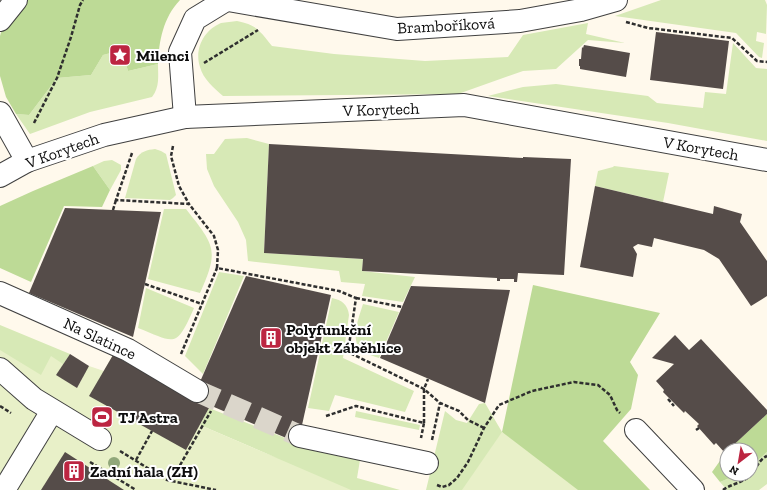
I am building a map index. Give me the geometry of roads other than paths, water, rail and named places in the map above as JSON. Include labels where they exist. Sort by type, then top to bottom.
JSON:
[{"type":"street","points":[[0,20],[16,0]]},
{"type":"street","name":"Bramboříková","points":[[185,117],[180,52],[195,19],[227,0],[397,29],[520,21],[581,10],[616,0]]},
{"type":"street","name":"V Korytech","points":[[0,176],[27,161],[104,135],[185,117],[464,105],[767,160]]},
{"type":"street","points":[[0,113],[27,161]]},
{"type":"street","name":"Na Slatince","points":[[0,293],[128,350],[197,391]]},
{"type":"street","points":[[0,369],[34,399],[100,438]]},
{"type":"street","points":[[4,490],[52,411]]},
{"type":"street","points":[[630,423],[693,490]]},
{"type":"street","points":[[300,436],[422,462]]},
{"type":"tunnel","points":[[197,391],[300,436]]},
{"type":"place","name":"Milenci","points":[[120,55]]},
{"type":"place","name":"Polyfunkční objekt Záběhlice","points":[[271,338]]},
{"type":"place","name":"TJ Astra","points":[[102,417]]},
{"type":"place","name":"Zadní hala (ZH)","points":[[74,471]]}]
